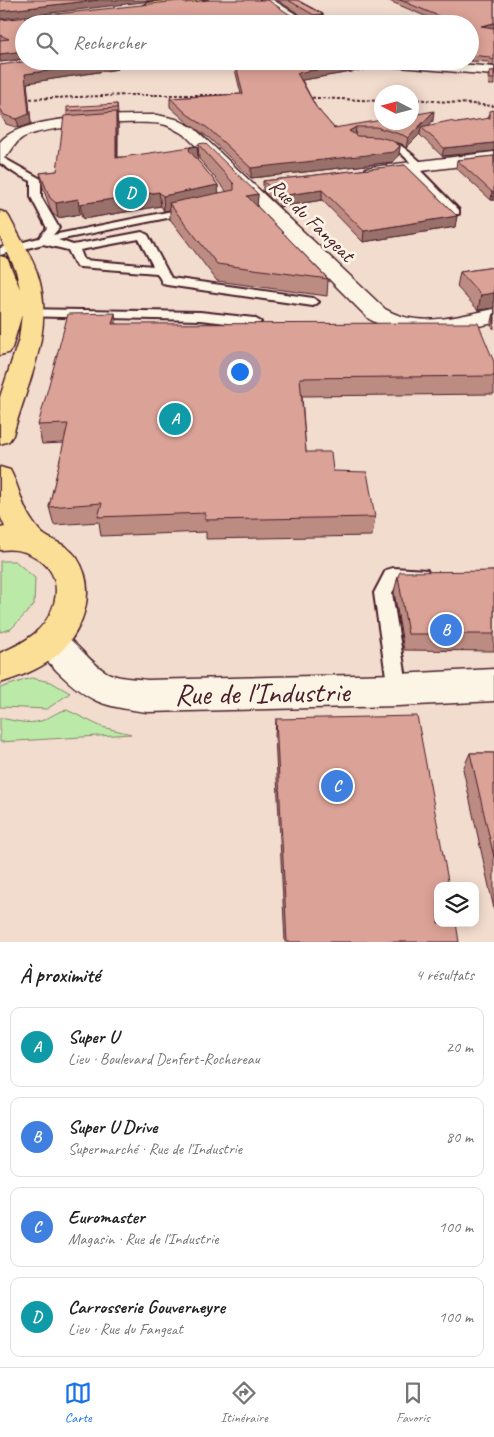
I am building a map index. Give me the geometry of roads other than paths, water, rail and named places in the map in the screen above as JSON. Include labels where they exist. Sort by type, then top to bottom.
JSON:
[{"type":"main road","points":[[203,0],[135,10],[214,2]]},
{"type":"main road","points":[[0,217],[5,254],[29,279],[34,302],[11,323],[0,348]]},
{"type":"main road","points":[[0,435],[24,363],[32,327],[23,313]]},
{"type":"main road","points":[[0,477],[16,520],[32,541]]},
{"type":"main road","points":[[0,538],[32,541],[58,555],[73,580],[70,610],[49,641],[20,661],[0,668]]},
{"type":"street","points":[[266,0],[291,15]]},
{"type":"street","points":[[479,70],[494,71]]},
{"type":"street","name":"Rue du Fangeat","points":[[0,157],[7,142],[21,132],[58,125],[152,118],[170,121],[189,131],[377,314],[389,323],[403,327],[431,326],[494,316]]},
{"type":"street","points":[[353,174],[494,157]]},
{"type":"street","points":[[246,186],[266,184]]},
{"type":"street","name":"Rue de l'Industrie","points":[[49,641],[94,683],[114,692],[147,696],[494,686]]},
{"type":"lane","points":[[368,139],[388,143],[405,152],[455,212]]},
{"type":"lane","points":[[0,157],[18,172],[36,179],[36,197],[53,228],[43,240]]},
{"type":"lane","points":[[5,254],[43,240],[200,209]]},
{"type":"lane","points":[[43,240],[73,248],[142,235],[167,281],[313,302]]},
{"type":"lane","points":[[73,248],[80,263],[161,270]]},
{"type":"lane","points":[[23,313],[200,316],[254,322]]},
{"type":"lane","points":[[398,690],[384,592],[393,575],[439,575]]},
{"type":"railway","points":[[0,100],[128,95],[237,95]]},
{"type":"railway","points":[[297,97],[374,101]]},
{"type":"railway","points":[[419,100],[494,106]]},
{"type":"place","name":"Carrosserie Gouverneyre","points":[[131,193]]},
{"type":"place","name":"Super U","points":[[175,419]]},
{"type":"place","name":"Super U Drive","points":[[446,630]]},
{"type":"place","name":"Euromaster","points":[[337,786]]}]
